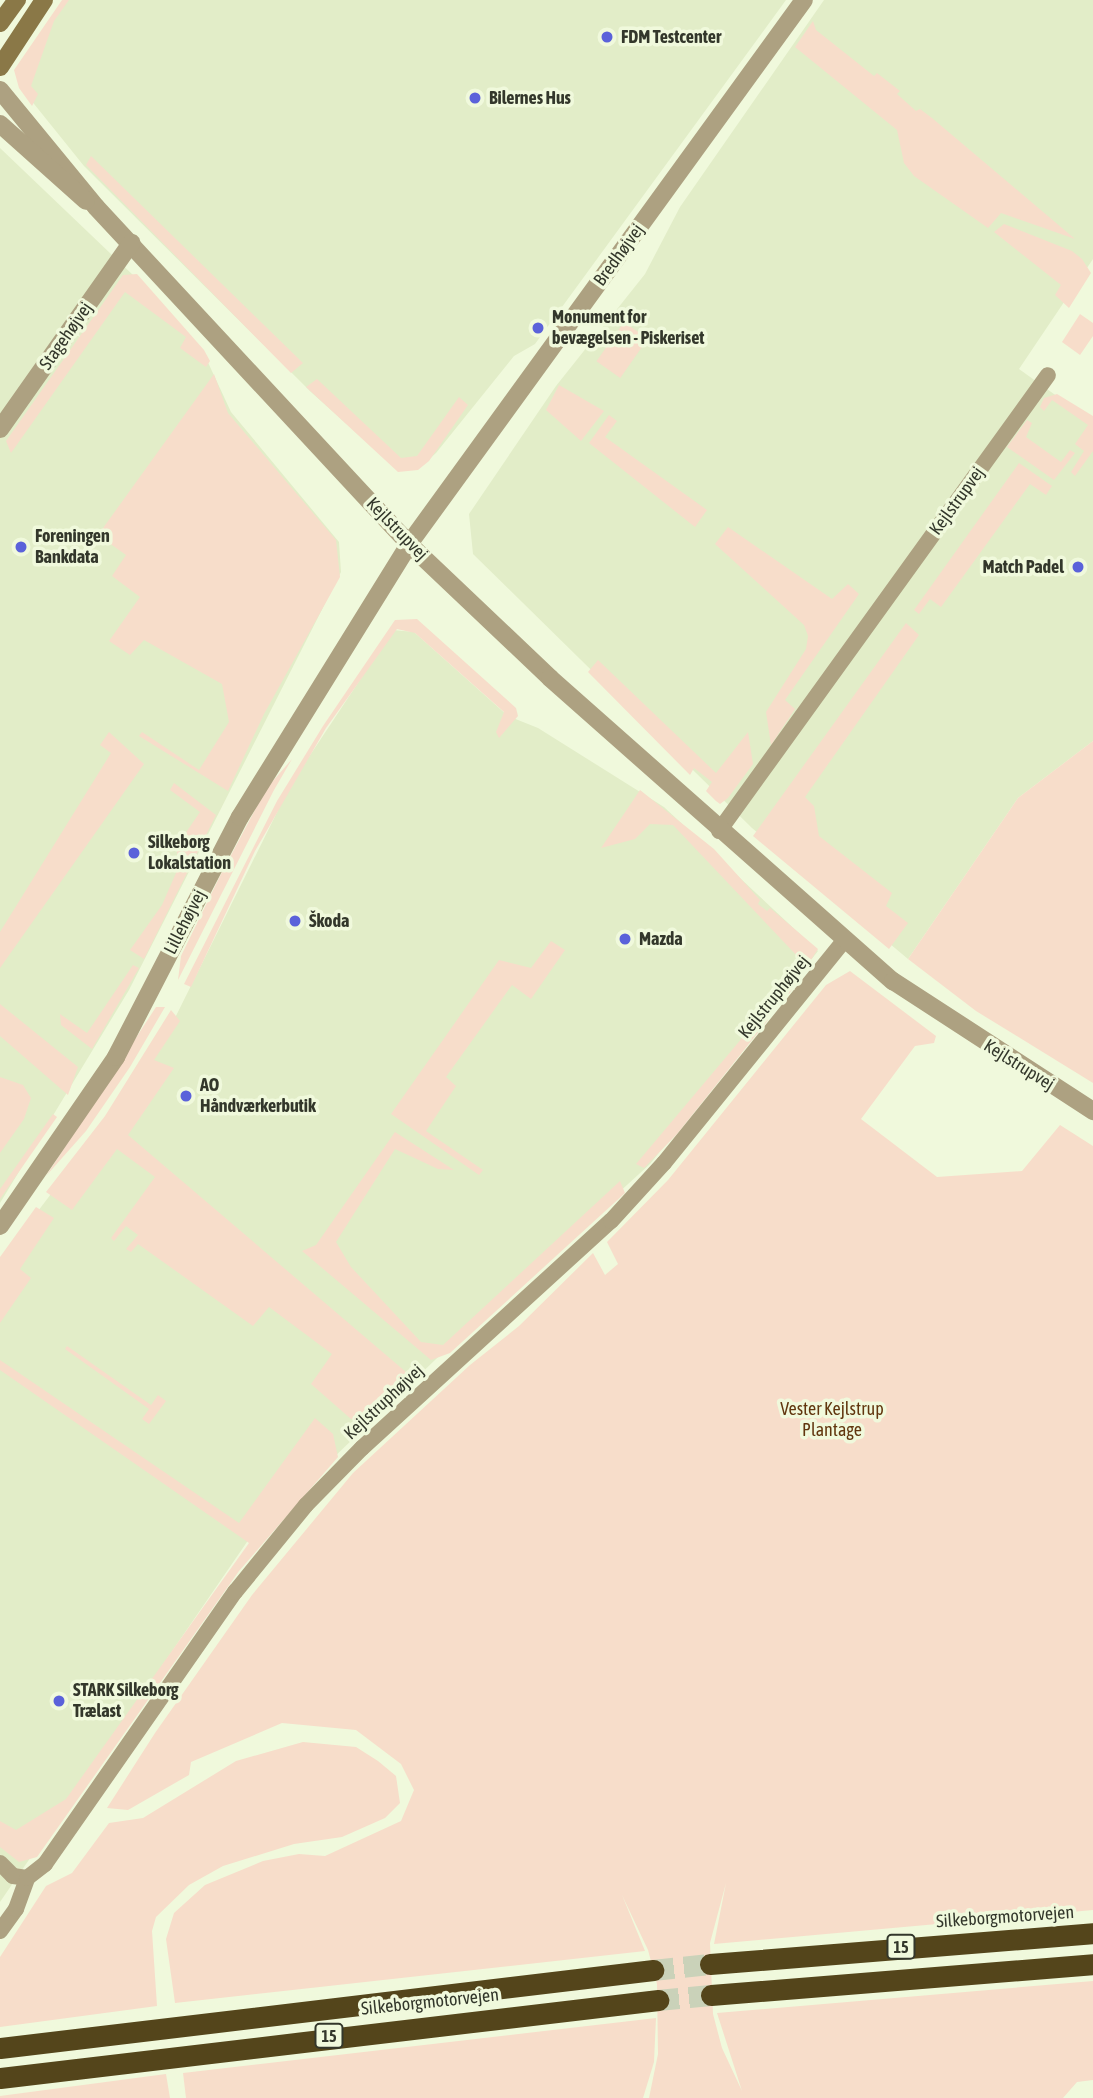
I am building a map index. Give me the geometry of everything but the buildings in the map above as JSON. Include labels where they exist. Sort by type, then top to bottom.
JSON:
[{"type":"highway","name":"Silkeborgmotorvejen","points":[[710,1964],[1093,1933]]},
{"type":"highway","name":"15","points":[[711,1995],[1093,1964]]},
{"type":"highway","name":"Silkeborgmotorvejen","points":[[0,2048],[653,1970]]},
{"type":"highway","name":"Silkeborgmotorvejen","points":[[0,2078],[658,2000]]},
{"type":"main road","points":[[0,23],[17,0]]},
{"type":"main road","points":[[0,67],[44,0]]},
{"type":"street","name":"Bredhøjvej","points":[[409,544],[804,0]]},
{"type":"street","name":"Kejlstrupvej","points":[[0,90],[96,207],[409,544],[719,831],[844,941],[972,1036],[1093,1111]]},
{"type":"street","name":"Kejlstrupvej","points":[[0,124],[75,194],[96,207]]},
{"type":"street","name":"Stagehøjvej","points":[[0,429],[131,243]]},
{"type":"street","name":"Kejlstrupvej","points":[[719,831],[1048,376]]},
{"type":"street","name":"Lillehøjvej","points":[[0,1226],[116,1057],[240,817],[409,544]]},
{"type":"street","name":"Kejlstruphøjvej","points":[[0,1931],[16,1909],[27,1878],[45,1864],[235,1592],[306,1505],[362,1448],[611,1221],[664,1163],[844,941]]},
{"type":"street","points":[[0,1863],[13,1876],[27,1878]]},
{"type":"shaded area","points":[[63,0],[786,0],[535,344],[514,356],[436,453],[418,469],[398,470],[311,392],[84,166],[18,84]]},
{"type":"shaded area","points":[[824,0],[1093,0],[1093,259],[1019,369],[1093,422],[1093,741],[1018,798],[908,959],[752,828],[473,554],[469,514],[556,386],[645,274],[680,207]]},
{"type":"shaded area","points":[[0,148],[134,276],[205,356],[231,412],[339,542],[341,572],[129,990],[0,1203]]},
{"type":"shaded area","points":[[393,630],[414,632],[508,716],[538,728],[664,807],[818,951],[650,1164],[435,1360],[249,1539],[0,1902],[0,1261],[108,1119],[173,1022],[291,784]]},
{"type":"green space","points":[[62,0],[69,0],[54,21],[31,86],[38,94],[32,106],[19,88],[14,70]]},
{"type":"green space","points":[[813,21],[816,30],[874,76],[877,73],[900,91],[897,94],[916,111],[920,109],[932,118],[1075,239],[1001,213],[988,228],[914,176],[904,163],[897,130],[795,47]]},
{"type":"green space","points":[[91,156],[303,363],[291,373],[86,165]]},
{"type":"green space","points":[[1004,224],[1072,251],[1082,259],[1091,273],[1069,308],[1055,295],[1061,285],[994,232]]},
{"type":"green space","points":[[137,274],[204,350],[210,361],[206,367],[180,348],[186,337],[125,292],[11,453],[6,441],[123,275]]},
{"type":"green space","points":[[1080,314],[1093,323],[1093,336],[1080,355],[1062,342]]},
{"type":"green space","points":[[624,322],[648,339],[620,378],[596,361]]},
{"type":"green space","points":[[214,374],[228,413],[336,540],[340,577],[264,714],[228,791],[139,736],[142,732],[199,770],[229,722],[222,684],[144,640],[130,655],[109,641],[140,597],[112,576],[126,555],[98,535]]},
{"type":"green space","points":[[317,379],[401,458],[417,456],[459,397],[468,405],[429,461],[418,470],[398,472],[306,387]]},
{"type":"green space","points":[[559,385],[604,411],[581,441],[546,410]]},
{"type":"green space","points":[[1057,394],[1093,416],[1093,451],[1075,476],[1071,472],[1084,451],[1075,444],[1088,425],[1052,400],[1044,411],[1040,407],[1044,398]]},
{"type":"green space","points":[[609,415],[617,421],[605,437],[707,510],[695,527],[589,443]]},
{"type":"green space","points":[[1027,420],[1032,423],[1026,437],[1061,462],[1070,450],[1075,453],[1054,480],[1007,447]]},
{"type":"green space","points":[[1019,463],[1052,486],[1046,495],[1030,484],[941,607],[930,599],[919,614],[914,610]]},
{"type":"green space","points":[[728,527],[832,599],[848,584],[859,594],[785,700],[795,709],[771,745],[766,712],[806,649],[808,636],[804,625],[715,544]]},
{"type":"green space","points":[[417,619],[516,708],[518,716],[499,738],[496,732],[504,712],[415,633],[397,629],[326,728],[255,851],[191,987],[184,984],[277,801],[323,726],[395,620]]},
{"type":"green space","points":[[906,623],[919,635],[805,797],[814,806],[819,836],[892,893],[886,906],[908,923],[889,949],[753,836]]},
{"type":"green space","points":[[598,660],[716,773],[748,732],[753,764],[728,798],[720,804],[716,801],[706,791],[712,782],[694,768],[690,775],[588,672]]},
{"type":"green space","points":[[109,732],[144,764],[0,968],[0,932],[111,753],[100,745]]},
{"type":"green space","points":[[1093,741],[1093,1083],[976,1011],[908,959],[1018,798]]},
{"type":"green space","points":[[292,759],[178,980],[181,956],[220,876],[266,789]]},
{"type":"green space","points":[[174,783],[216,815],[144,959],[130,950],[162,905],[179,866],[176,847],[200,812],[170,790]]},
{"type":"green space","points":[[640,790],[714,849],[760,900],[758,904],[767,911],[770,908],[818,949],[789,994],[776,992],[800,959],[673,825],[650,824],[635,839],[601,848]]},
{"type":"green space","points":[[551,941],[565,950],[531,999],[512,985],[446,1077],[456,1086],[426,1131],[483,1170],[479,1175],[391,1114],[499,960],[531,968]]},
{"type":"green space","points":[[133,965],[139,968],[92,1049],[61,1025],[60,1014],[87,1033]]},
{"type":"green space","name":"Vester Kejlstrup Plantage","points":[[850,971],[936,1036],[934,1043],[915,1046],[861,1119],[937,1177],[1022,1171],[1060,1125],[1093,1146],[1093,1910],[714,1944],[726,1883],[710,1943],[713,2014],[722,2048],[742,2091],[717,2013],[1093,1981],[1093,2080],[1077,2082],[1063,2098],[649,2098],[658,2054],[657,1984],[648,1950],[622,1895],[645,1951],[175,2003],[166,1939],[174,1913],[205,1885],[263,1861],[299,1854],[325,1856],[401,1821],[414,1790],[401,1764],[356,1730],[282,1723],[191,1762],[189,1775],[128,1810],[107,1808],[155,1733],[252,1595],[353,1473],[470,1365],[519,1326],[593,1253],[605,1275],[618,1264],[607,1242],[668,1180],[826,985]]},
{"type":"green space","points":[[0,1004],[78,1067],[68,1095],[0,1036]]},
{"type":"green space","points":[[156,1007],[165,1007],[130,1067],[86,1131],[46,1176]]},
{"type":"green space","points":[[171,1010],[180,1021],[154,1060],[174,1068],[128,1135],[406,1372],[409,1389],[374,1422],[351,1419],[311,1384],[332,1354],[269,1307],[253,1326],[138,1244],[131,1252],[126,1249],[138,1235],[126,1226],[114,1241],[111,1238],[155,1177],[117,1149],[72,1210],[46,1192],[105,1116]]},
{"type":"green space","points":[[764,1012],[768,1020],[677,1134],[644,1168],[636,1164]]},
{"type":"green space","points":[[0,1077],[23,1085],[31,1098],[24,1119],[0,1153]]},
{"type":"green space","points":[[53,1114],[57,1117],[0,1199],[0,1189]]},
{"type":"green space","points":[[395,1132],[454,1170],[438,1169],[395,1149],[336,1242],[351,1267],[421,1342],[443,1345],[620,1181],[625,1193],[450,1353],[431,1360],[302,1251],[316,1245]]},
{"type":"green space","points":[[36,1207],[54,1218],[20,1269],[31,1278],[0,1323],[0,1257]]},
{"type":"green space","points":[[67,1346],[151,1405],[158,1395],[166,1401],[149,1424],[142,1419],[149,1409],[65,1349]]},
{"type":"green space","points":[[0,1360],[239,1523],[315,1418],[333,1434],[338,1457],[239,1571],[37,1857],[19,1862],[0,1847],[0,1821],[16,1830],[66,1799],[249,1543],[0,1370]]},
{"type":"green space","points":[[303,1742],[356,1747],[396,1776],[400,1803],[385,1818],[342,1837],[294,1844],[223,1866],[189,1885],[156,1917],[152,1931],[157,2006],[0,2027],[0,1957],[46,1886],[72,1873],[109,1823],[143,1818],[236,1761]]},
{"type":"green space","points":[[656,2018],[654,2062],[643,2098],[186,2098],[183,2073]]},
{"type":"green space","points":[[166,2074],[170,2098],[0,2098],[0,2096]]},
{"type":"tunnel","points":[[653,1970],[710,1964]]},
{"type":"tunnel","points":[[658,2000],[711,1995]]},
{"type":"place","name":"FDM Testcenter","points":[[607,37]]},
{"type":"place","name":"Bilernes Hus","points":[[475,98]]},
{"type":"place","name":"Monument for bevægelsen - Piskeriset","points":[[538,328]]},
{"type":"place","name":"Foreningen Bankdata","points":[[21,547]]},
{"type":"place","name":"Match Padel","points":[[1078,567]]},
{"type":"place","name":"Silkeborg Lokalstation","points":[[134,853]]},
{"type":"place","name":"Škoda","points":[[295,921]]},
{"type":"place","name":"Mazda","points":[[625,939]]},
{"type":"place","name":"AO Håndværkerbutik","points":[[186,1096]]},
{"type":"place","name":"STARK Silkeborg Trælast","points":[[59,1701]]}]
